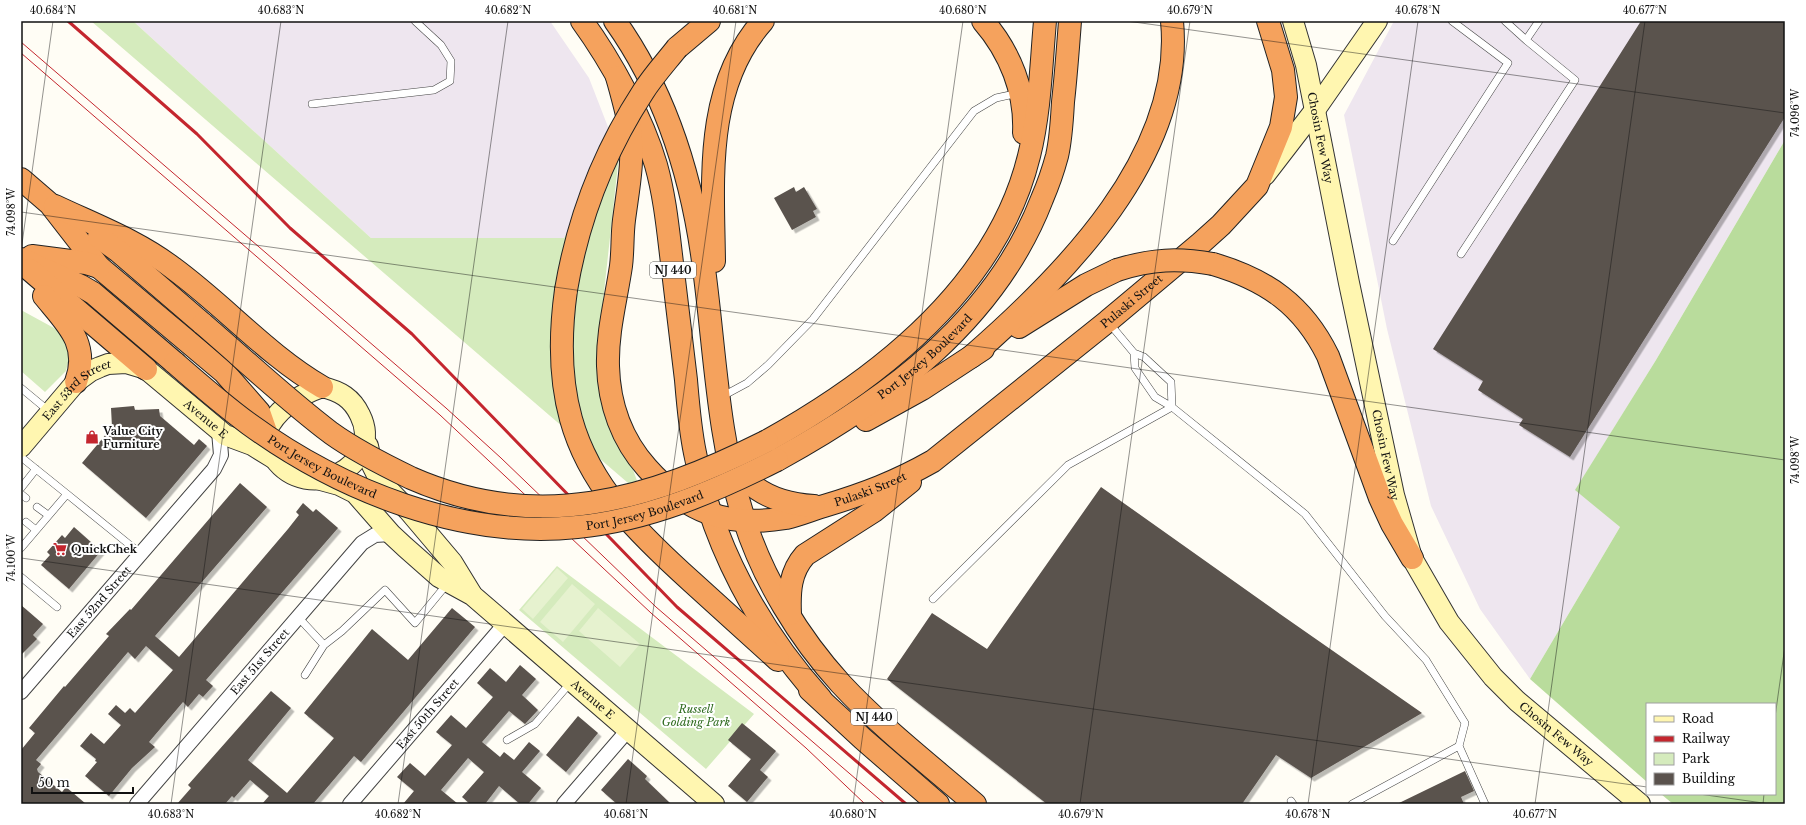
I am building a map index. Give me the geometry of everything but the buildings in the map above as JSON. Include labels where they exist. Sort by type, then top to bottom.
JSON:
[{"type":"highway","name":"NJ 440","points":[[582,21],[617,78],[649,145],[667,216],[692,436],[699,470],[712,515],[735,573],[750,601],[783,654],[801,677],[862,739],[938,804]]},
{"type":"highway","name":"NJ 440","points":[[615,21],[643,64],[657,93],[681,157],[690,192],[702,254],[725,447],[744,520],[772,584],[790,616],[822,661],[859,703],[975,804]]},
{"type":"highway","points":[[699,21],[644,90],[605,161],[585,211],[571,263],[566,290],[561,343],[565,396],[579,443],[602,488],[617,508],[649,544],[821,699]]},
{"type":"highway","points":[[677,48],[709,21]]},
{"type":"highway","points":[[715,370],[713,172],[716,132],[724,90],[732,69],[742,49],[762,21]]},
{"type":"highway","points":[[983,21],[1005,51],[1013,68],[1020,92],[1025,127],[1022,181]]},
{"type":"highway","name":"Port Jersey Boulevard","points":[[50,204],[118,251],[312,418],[353,447],[396,471],[445,491],[509,506],[554,507],[599,502],[668,484],[704,471],[767,441],[828,405],[856,385],[910,340],[938,314],[962,287],[991,247],[1014,204],[1022,181],[1034,132],[1045,21]]},
{"type":"highway","name":"Port Jersey Boulevard","points":[[21,259],[81,286],[93,294],[250,425],[323,470],[357,486],[403,504],[450,517],[481,523],[507,527],[548,529],[603,524],[675,505],[712,491],[809,443],[869,404],[927,359],[956,332],[982,303],[1012,260],[1037,213],[1057,155],[1070,21]]},
{"type":"highway","points":[[971,357],[1006,326],[1053,280],[1098,227],[1130,179],[1157,124],[1165,99],[1173,57],[1172,21]]},
{"type":"highway","points":[[1257,186],[1282,127],[1286,97],[1283,70],[1268,21]]},
{"type":"highway","name":"Pulaski Street","points":[[617,78],[630,130],[632,168],[624,220],[621,266],[611,324],[608,360],[610,388],[614,409],[621,428],[640,460],[670,492],[680,500],[712,515],[744,520],[785,518],[879,489],[933,461],[1108,321],[1221,225],[1257,186]]},
{"type":"highway","points":[[21,179],[50,204],[100,267],[224,372],[254,390],[268,396],[283,398],[300,396]]},
{"type":"highway","points":[[50,204],[129,241],[158,257],[191,281],[295,371],[322,387]]},
{"type":"highway","points":[[21,255],[86,263],[100,267]]},
{"type":"highway","points":[[777,460],[894,405],[1086,285],[1117,270],[1136,264],[1175,259],[1213,264],[1251,277],[1272,289],[1297,310],[1320,340],[1328,356],[1380,498],[1392,524],[1412,558]]},
{"type":"highway","points":[[21,263],[146,369]]},
{"type":"highway","points":[[21,267],[69,327],[75,337],[81,356],[81,365],[76,382]]},
{"type":"highway","points":[[224,372],[258,412],[266,432]]},
{"type":"highway","name":"Pulaski Street","points":[[725,447],[737,469],[751,485],[759,491],[785,502],[822,506]]},
{"type":"highway","points":[[653,474],[676,478],[699,470],[710,463],[725,447]]},
{"type":"highway","points":[[790,616],[789,596],[791,582],[795,569],[805,554],[888,502],[933,461]]},
{"type":"street","name":"Chosin Few Way","points":[[1293,21],[1306,65],[1349,283],[1393,488],[1412,558],[1449,622],[1493,677],[1517,701],[1640,804]]},
{"type":"street","name":"Pulaski Street","points":[[1257,186],[1315,110],[1377,21]]},
{"type":"street","name":"East 53rd Street","points":[[21,447],[76,382],[91,371],[108,364],[126,363],[146,369]]},
{"type":"street","name":"Avenue E","points":[[146,369],[224,435],[252,445],[274,458]]},
{"type":"street","points":[[322,387],[341,393],[350,399],[359,413],[364,429],[362,445],[355,460],[338,475],[317,479],[296,476],[274,458],[266,432],[277,415],[300,396],[322,387]]},
{"type":"street","name":"Avenue E","points":[[364,429],[372,465],[378,477],[452,562],[472,595]]},
{"type":"street","name":"East 52nd Street","points":[[21,692],[214,469],[221,455],[219,431]]},
{"type":"street","name":"Avenue E","points":[[317,479],[339,485],[355,493],[391,534],[439,577],[472,595],[714,804]]},
{"type":"street","name":"East 51st Street","points":[[137,804],[362,543],[375,535],[391,534]]},
{"type":"street","name":"East 50th Street","points":[[350,804],[505,624]]},
{"type":"street","points":[[564,804],[628,730]]},
{"type":"lane","points":[[312,104],[434,90],[450,81],[451,61],[441,45],[415,21]]},
{"type":"lane","points":[[1393,241],[1508,63],[1452,21]]},
{"type":"lane","points":[[1461,254],[1575,80],[1505,21]]},
{"type":"lane","points":[[1526,40],[1539,21]]},
{"type":"lane","points":[[719,398],[747,383],[768,365],[813,319],[974,112],[996,98],[1020,92]]},
{"type":"lane","points":[[1108,321],[1134,353],[1144,357],[1171,382],[1172,407]]},
{"type":"lane","points":[[1134,353],[1135,368],[1155,397],[1172,407],[1305,514],[1386,616],[1426,660],[1465,723],[1459,746],[1485,804]]},
{"type":"lane","points":[[21,388],[50,412]]},
{"type":"lane","points":[[933,599],[1068,465],[1172,407]]},
{"type":"lane","points":[[21,457],[141,554]]},
{"type":"lane","points":[[21,488],[37,470]]},
{"type":"lane","points":[[22,545],[67,494]]},
{"type":"lane","points":[[37,507],[48,515]]},
{"type":"lane","points":[[26,522],[36,530]]},
{"type":"lane","points":[[21,577],[57,607]]},
{"type":"lane","points":[[304,675],[324,645],[342,632],[385,590],[415,623],[449,582]]},
{"type":"lane","points":[[298,617],[324,645]]},
{"type":"lane","points":[[507,740],[535,724],[572,681]]},
{"type":"lane","points":[[1352,804],[1459,746]]},
{"type":"shaded area","points":[[133,21],[550,21],[589,78],[615,145],[564,238],[371,238]]},
{"type":"shaded area","points":[[1394,21],[1785,21],[1785,140],[1656,360],[1576,489],[1620,527],[1530,679],[1480,609],[1431,506],[1387,329],[1344,115]]},
{"type":"green space","points":[[91,21],[133,21],[371,238],[564,238],[615,145],[619,155],[596,365],[642,495]]},
{"type":"green space","points":[[1785,140],[1785,804],[1673,804],[1662,795],[1776,795],[1776,703],[1646,703],[1646,781],[1530,679],[1620,527],[1575,490],[1656,360]]},
{"type":"green space","points":[[21,310],[54,328],[66,338],[70,354],[66,371],[45,392],[21,371]]},
{"type":"green space","name":"Russell Golding Park","points":[[557,566],[754,714],[706,769],[519,610]]},
{"type":"green space","points":[[557,568],[568,578],[533,619],[522,609]]},
{"type":"green space","points":[[572,584],[595,604],[563,642],[540,622]]},
{"type":"green space","points":[[598,608],[640,644],[620,667],[579,631]]},
{"type":"tram line","points":[[21,42],[446,408],[501,458],[656,607],[885,804]]},
{"type":"tram line","points":[[21,53],[440,415],[651,613],[806,748],[865,804]]},
{"type":"railway","points":[[68,21],[197,134],[290,228],[412,334],[677,607],[906,804]]},
{"type":"place","name":"Value City Furniture","points":[[92,437]]},
{"type":"place","name":"QuickChek","points":[[60,549]]}]
